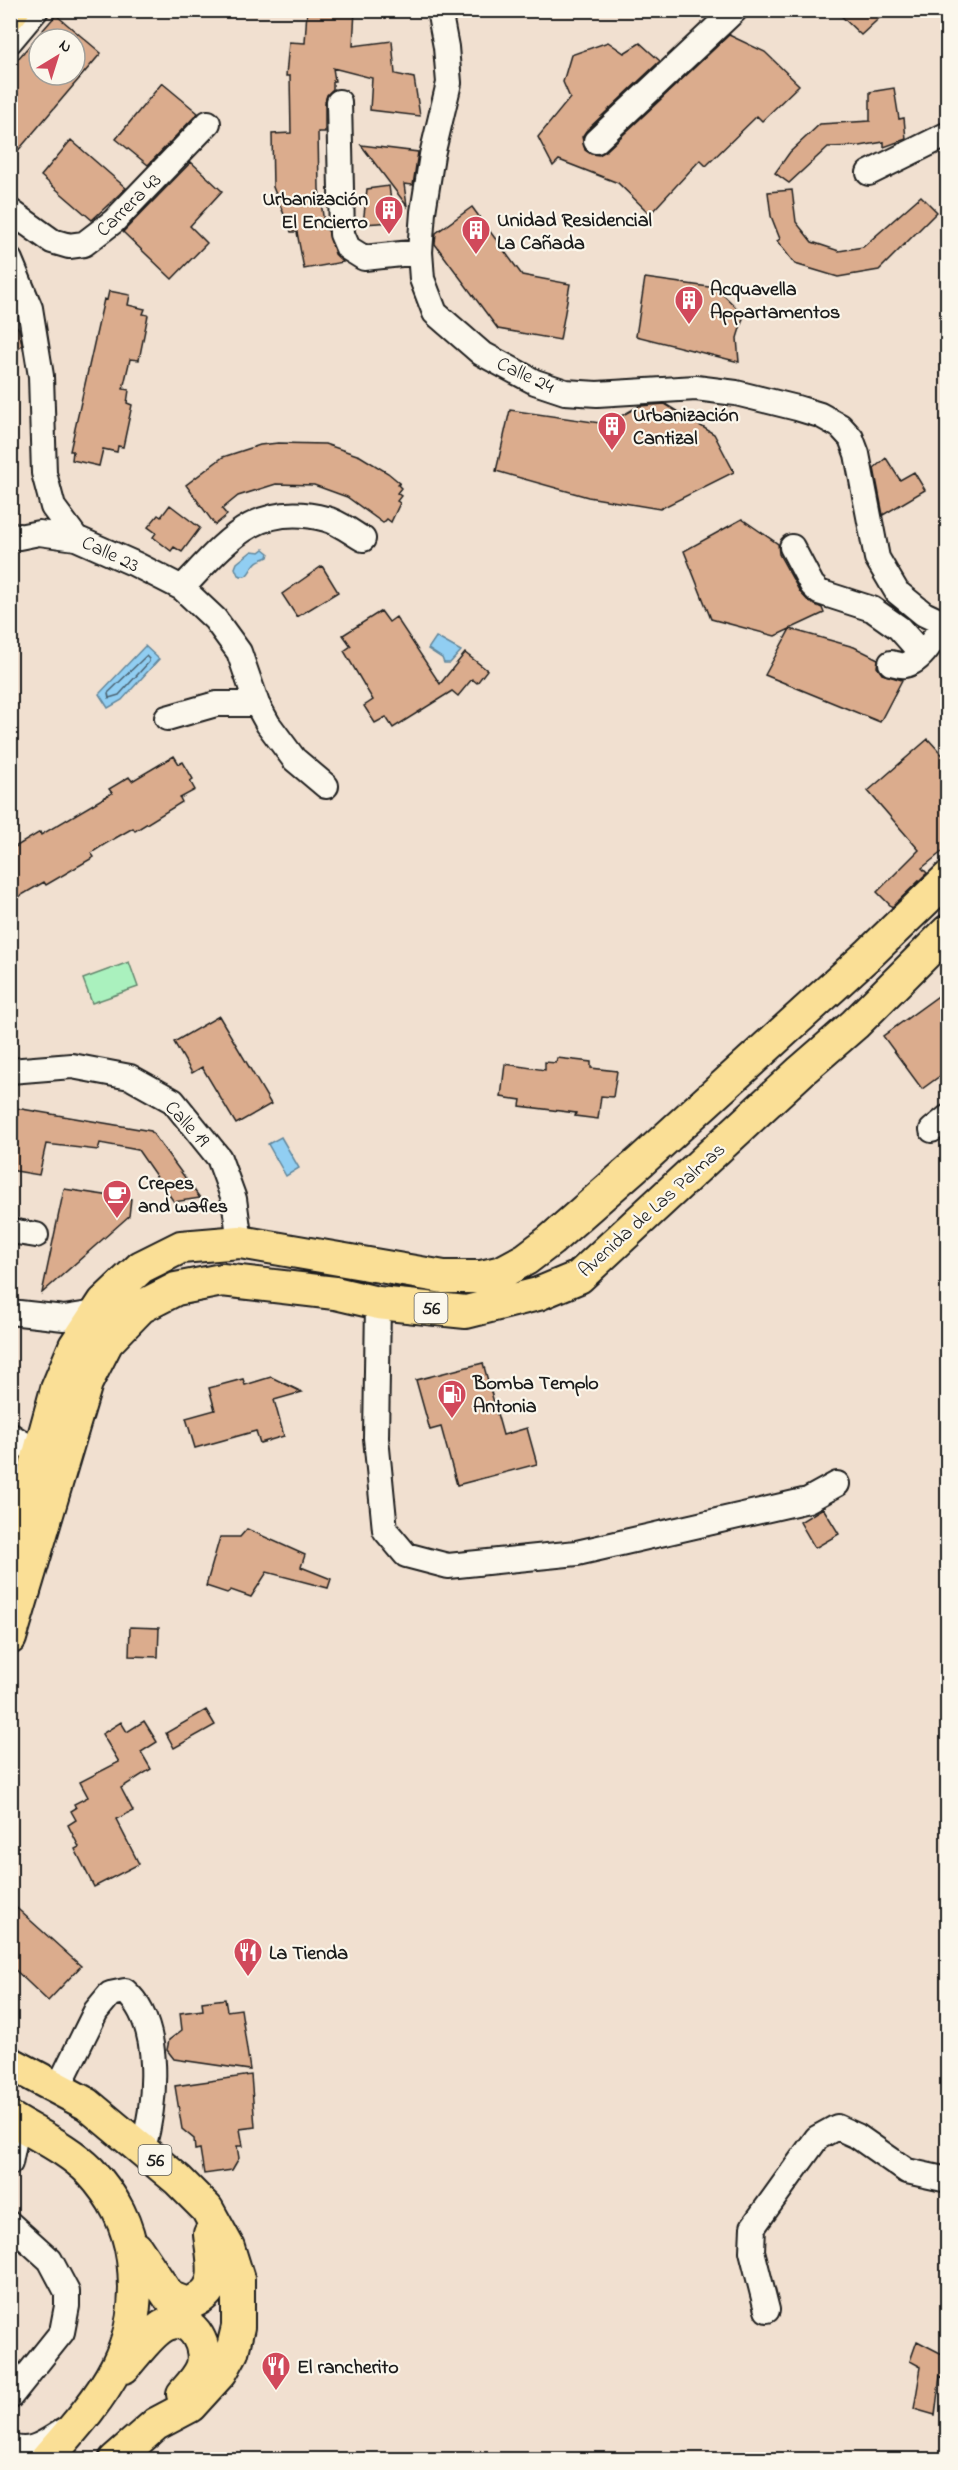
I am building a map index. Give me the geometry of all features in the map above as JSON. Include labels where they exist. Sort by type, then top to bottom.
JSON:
[{"type":"main road","points":[[10,14],[14,10]]},
{"type":"main road","name":"56","points":[[10,1561],[38,1453],[66,1365],[95,1313],[141,1267],[181,1247],[240,1242],[444,1277],[466,1278],[502,1272],[526,1259],[551,1240],[805,1012],[948,878]]},
{"type":"main road","name":"Avenida de Las Palmas","points":[[10,1638],[86,1383],[107,1342],[141,1307],[176,1289],[222,1280],[335,1293],[378,1302],[466,1312],[538,1294],[579,1277],[801,1071],[855,1024],[948,931]]},
{"type":"main road","name":"56","points":[[10,2063],[87,2104],[143,2149],[207,2209],[228,2247],[238,2279],[238,2327],[227,2362],[207,2390],[190,2406],[156,2424],[115,2460]]},
{"type":"main road","points":[[14,2120],[67,2153],[88,2170],[116,2204],[130,2240],[169,2297],[187,2304],[196,2301],[211,2288],[214,2273],[207,2209]]},
{"type":"main road","points":[[103,2390],[124,2352],[135,2309],[136,2285],[130,2240]]},
{"type":"main road","points":[[46,2460],[103,2390],[160,2328],[170,2323],[180,2322],[190,2327],[198,2335],[203,2347],[203,2366],[198,2376],[156,2424]]},
{"type":"street","points":[[10,41],[36,10]]},
{"type":"street","name":"Calle 24","points":[[439,10],[446,47],[449,83],[432,155],[420,252],[422,279],[435,313],[481,352],[536,382],[565,392],[597,394],[696,388],[726,392],[797,408],[820,415],[840,426],[851,438],[857,454],[877,558],[897,592],[924,614],[944,622]]},
{"type":"street","points":[[596,141],[735,10]]},
{"type":"street","points":[[339,102],[342,234],[348,248],[364,258],[420,252]]},
{"type":"street","name":"Carrera 43","points":[[10,211],[22,231],[69,246],[84,244],[114,221],[208,123]]},
{"type":"street","points":[[869,173],[948,134]]},
{"type":"street","name":"Calle 23","points":[[10,260],[30,308],[40,376],[44,473],[53,507],[76,538],[182,588],[215,620],[239,652],[257,704],[268,724],[294,759],[326,786]]},
{"type":"street","points":[[39,533],[53,507]]},
{"type":"street","points":[[182,588],[225,542],[255,521],[291,513],[328,519],[363,539]]},
{"type":"street","points":[[10,534],[19,537],[39,533],[76,538]]},
{"type":"street","points":[[792,548],[812,585],[819,592],[872,609],[899,628],[922,654]]},
{"type":"street","points":[[891,663],[903,666],[913,662],[922,654],[944,622]]},
{"type":"street","points":[[167,718],[216,704],[257,704]]},
{"type":"street","name":"Calle 19","points":[[10,1071],[72,1066],[130,1077],[173,1101],[219,1158],[234,1199],[240,1242]]},
{"type":"street","points":[[10,1231],[36,1235]]},
{"type":"street","points":[[378,1302],[376,1438],[385,1530],[406,1555],[448,1566],[577,1553],[808,1500],[837,1484]]},
{"type":"street","points":[[10,1311],[64,1318],[95,1313]]},
{"type":"street","points":[[10,1435],[38,1453]]},
{"type":"street","points":[[58,2088],[96,2011],[110,1994],[125,1991],[139,2005],[142,2013],[153,2069],[152,2109],[143,2149]]},
{"type":"street","points":[[10,2163],[14,2120]]},
{"type":"street","points":[[767,2310],[752,2251],[753,2227],[817,2138],[837,2127],[857,2136],[907,2171],[948,2180]]},
{"type":"street","points":[[10,2224],[50,2260],[67,2292],[68,2306],[62,2332],[10,2397]]},
{"type":"street","points":[[10,2446],[23,2450],[30,2449],[78,2423]]},
{"type":"green space","points":[[129,962],[138,987],[92,1003],[83,979]]},
{"type":"water","points":[[264,549],[269,553],[268,557],[257,562],[246,575],[238,575],[235,568],[237,563],[252,551],[260,552]]},
{"type":"water","points":[[436,637],[461,651],[450,663],[444,663],[442,658],[428,649]]},
{"type":"water","points":[[145,646],[159,659],[122,700],[108,708],[99,694]]},
{"type":"water","points":[[281,1137],[299,1168],[286,1176],[268,1144]]},
{"type":"building","points":[[307,10],[355,10],[353,46],[392,41],[395,74],[414,78],[420,116],[370,110],[372,78],[333,68],[335,81],[333,81],[333,89],[327,95],[325,102],[325,132],[318,132],[319,189],[325,229],[328,230],[335,254],[343,262],[304,269],[297,232],[291,232],[273,187],[272,134],[291,133],[290,76],[286,76],[289,42],[305,43]]},
{"type":"building","points":[[835,10],[888,10],[861,35]]},
{"type":"building","points":[[56,15],[70,27],[46,27]]},
{"type":"building","points":[[729,35],[765,52],[799,85],[762,121],[757,116],[706,166],[700,160],[650,214],[618,183],[559,160],[553,166],[538,137],[570,98],[563,82],[571,55],[608,42],[624,53],[640,43],[660,61],[582,137],[585,150],[599,155],[606,151]]},
{"type":"building","points":[[87,41],[101,53],[87,69]]},
{"type":"building","points":[[27,48],[27,87],[72,87],[10,160],[10,68]]},
{"type":"building","points":[[162,83],[198,113],[148,165],[116,139]]},
{"type":"building","points":[[894,88],[899,119],[904,118],[906,139],[884,147],[884,142],[860,146],[828,147],[789,183],[775,173],[790,152],[820,124],[870,121],[870,92]]},
{"type":"building","points":[[71,140],[126,188],[92,220],[41,176]]},
{"type":"building","points":[[361,145],[418,152],[413,185],[404,184],[407,206]]},
{"type":"building","points":[[191,162],[222,191],[190,226],[207,243],[172,279],[123,232]]},
{"type":"building","points":[[389,186],[394,222],[363,224],[367,189]]},
{"type":"building","points":[[792,190],[796,222],[812,242],[839,251],[863,247],[921,196],[937,212],[879,270],[838,277],[795,264],[777,241],[780,239],[771,216],[768,192]]},
{"type":"building","name":"Unidad Residencial La Cañada","points":[[472,207],[522,275],[570,284],[560,340],[498,329],[435,244],[436,233]]},
{"type":"building","name":"Acquavella Appartamentos","points":[[645,278],[716,288],[744,315],[737,338],[739,362],[636,336]]},
{"type":"building","points":[[109,291],[130,295],[128,305],[145,309],[143,314],[148,315],[139,360],[130,359],[123,389],[129,390],[127,403],[132,405],[123,447],[118,446],[117,452],[103,449],[99,466],[72,460],[73,451],[70,451],[104,299],[107,300]]},
{"type":"building","points":[[10,319],[19,329],[22,345],[10,355]]},
{"type":"building","name":"Urbanización Cantizal","points":[[665,404],[714,434],[734,472],[660,509],[588,497],[496,471],[510,410],[607,424],[639,406]]},
{"type":"building","points":[[325,444],[360,456],[388,473],[400,483],[398,485],[401,488],[397,493],[401,496],[397,501],[400,503],[391,522],[387,519],[383,523],[347,497],[314,485],[276,484],[238,496],[222,509],[227,515],[215,525],[186,485],[223,457],[260,445]]},
{"type":"building","points":[[886,458],[900,480],[914,472],[925,490],[883,515],[874,468]]},
{"type":"building","points":[[170,505],[200,528],[182,552],[174,547],[171,551],[153,537],[156,533],[148,527],[158,515],[161,517]]},
{"type":"building","points":[[742,519],[778,544],[779,554],[800,592],[809,602],[822,608],[824,613],[775,636],[711,619],[684,551]]},
{"type":"building","points":[[322,566],[338,592],[297,617],[282,594]]},
{"type":"building","points":[[381,611],[389,622],[396,617],[440,684],[465,653],[487,670],[477,683],[472,679],[458,696],[452,691],[393,728],[386,717],[375,723],[364,706],[373,700],[344,651],[351,646],[343,635]]},
{"type":"building","points":[[790,629],[854,647],[878,659],[877,667],[882,674],[902,680],[880,722],[765,675]]},
{"type":"building","points":[[928,739],[948,761],[948,847],[922,868],[927,873],[892,907],[877,892],[919,850],[868,791]]},
{"type":"building","points":[[174,756],[179,764],[183,762],[193,779],[190,781],[195,790],[180,798],[182,802],[135,831],[133,828],[105,844],[91,853],[94,857],[46,885],[44,882],[10,902],[10,850],[40,832],[41,835],[112,793],[109,789],[129,777],[132,781]]},
{"type":"building","points":[[948,989],[948,1070],[922,1089],[883,1036]]},
{"type":"building","points":[[219,1016],[271,1104],[236,1124],[202,1067],[192,1073],[174,1042]]},
{"type":"building","points":[[557,1058],[591,1062],[591,1068],[617,1071],[613,1097],[601,1096],[598,1119],[575,1116],[576,1113],[520,1106],[521,1100],[501,1097],[505,1064],[545,1070],[545,1062],[556,1063]]},
{"type":"building","points":[[10,1107],[151,1131],[200,1198],[174,1202],[138,1150],[100,1143],[98,1150],[46,1144],[39,1175],[10,1170]]},
{"type":"building","points":[[64,1189],[131,1199],[129,1216],[42,1293]]},
{"type":"building","name":"Bomba Templo Antonia","points":[[483,1363],[503,1435],[527,1428],[537,1464],[457,1485],[441,1427],[430,1430],[416,1380]]},
{"type":"building","points":[[271,1377],[302,1392],[274,1400],[284,1436],[260,1443],[256,1431],[195,1448],[186,1418],[215,1410],[209,1388],[243,1379],[245,1385]]},
{"type":"building","points":[[823,1508],[839,1534],[815,1548],[800,1522]]},
{"type":"building","points":[[247,1529],[305,1555],[301,1567],[331,1579],[328,1588],[267,1572],[251,1597],[231,1590],[227,1593],[206,1586],[220,1537],[240,1537]]},
{"type":"building","points":[[130,1627],[159,1628],[158,1657],[129,1656]]},
{"type":"building","points":[[206,1710],[215,1725],[174,1748],[166,1733]]},
{"type":"building","points":[[144,1721],[157,1742],[141,1752],[151,1769],[121,1788],[133,1811],[116,1819],[139,1864],[94,1887],[75,1849],[79,1847],[68,1825],[76,1820],[71,1811],[76,1808],[74,1804],[88,1797],[80,1782],[119,1762],[102,1734],[121,1722],[127,1732]]},
{"type":"building","points":[[10,1902],[81,1966],[48,2001],[10,1965]]},
{"type":"building","points":[[225,1999],[227,2011],[241,2009],[250,2070],[174,2059],[167,2050],[169,2040],[182,2030],[180,2013],[203,2010],[202,2002]]},
{"type":"building","points":[[251,2075],[255,2127],[240,2129],[243,2146],[237,2146],[239,2158],[232,2170],[204,2174],[200,2149],[195,2150],[194,2139],[182,2129],[175,2086]]},
{"type":"building","points":[[917,2341],[948,2357],[948,2380],[940,2376],[935,2415],[914,2409],[921,2367],[910,2361]]},
{"type":"place","name":"Urbanización El Encierro","points":[[389,236]]},
{"type":"place","name":"Unidad Residencial La Cañada","points":[[476,256]]},
{"type":"place","name":"Acquavella Appartamentos","points":[[689,326]]},
{"type":"place","name":"Urbanización Cantizal","points":[[612,452]]},
{"type":"place","name":"Crepes and wafles","points":[[117,1220]]},
{"type":"place","name":"Bomba Templo Antonia","points":[[452,1420]]},
{"type":"place","name":"La Tienda","points":[[248,1978]]},
{"type":"place","name":"El rancherito","points":[[276,2392]]}]
